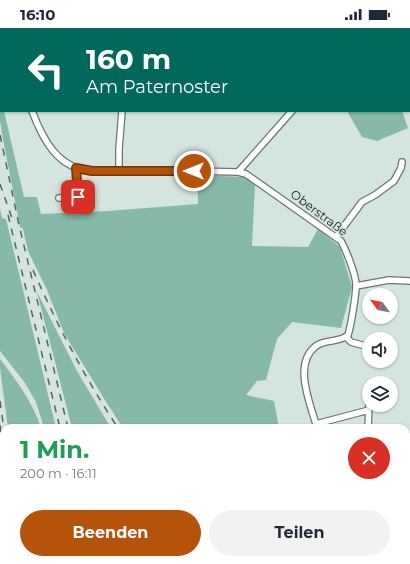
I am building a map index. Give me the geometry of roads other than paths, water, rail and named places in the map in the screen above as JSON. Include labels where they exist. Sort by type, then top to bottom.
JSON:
[{"type":"street","points":[[32,112],[46,142],[57,156],[69,165],[76,168],[78,197],[59,198]]},
{"type":"street","points":[[119,171],[122,112]]},
{"type":"street","points":[[238,172],[291,112]]},
{"type":"street","points":[[336,238],[362,202],[375,195],[394,181],[401,168],[402,162]]},
{"type":"street","name":"Oberstraße","points":[[76,168],[84,170],[119,171],[238,172],[246,174],[254,179],[341,241],[344,246],[356,286],[349,332],[346,337]]},
{"type":"street","points":[[356,286],[389,280],[410,281]]},
{"type":"street","points":[[316,424],[304,380],[306,362],[312,350],[323,342],[346,337],[351,342],[362,345]]},
{"type":"street","points":[[323,424],[362,410]]},
{"type":"street","points":[[368,424],[369,412]]},
{"type":"railway","points":[[0,135],[19,225],[67,424]]},
{"type":"railway","points":[[0,184],[13,221]]},
{"type":"railway","points":[[8,215],[59,424]]},
{"type":"railway","points":[[33,270],[72,351],[115,424]]},
{"type":"railway","points":[[0,401],[3,424]]}]
